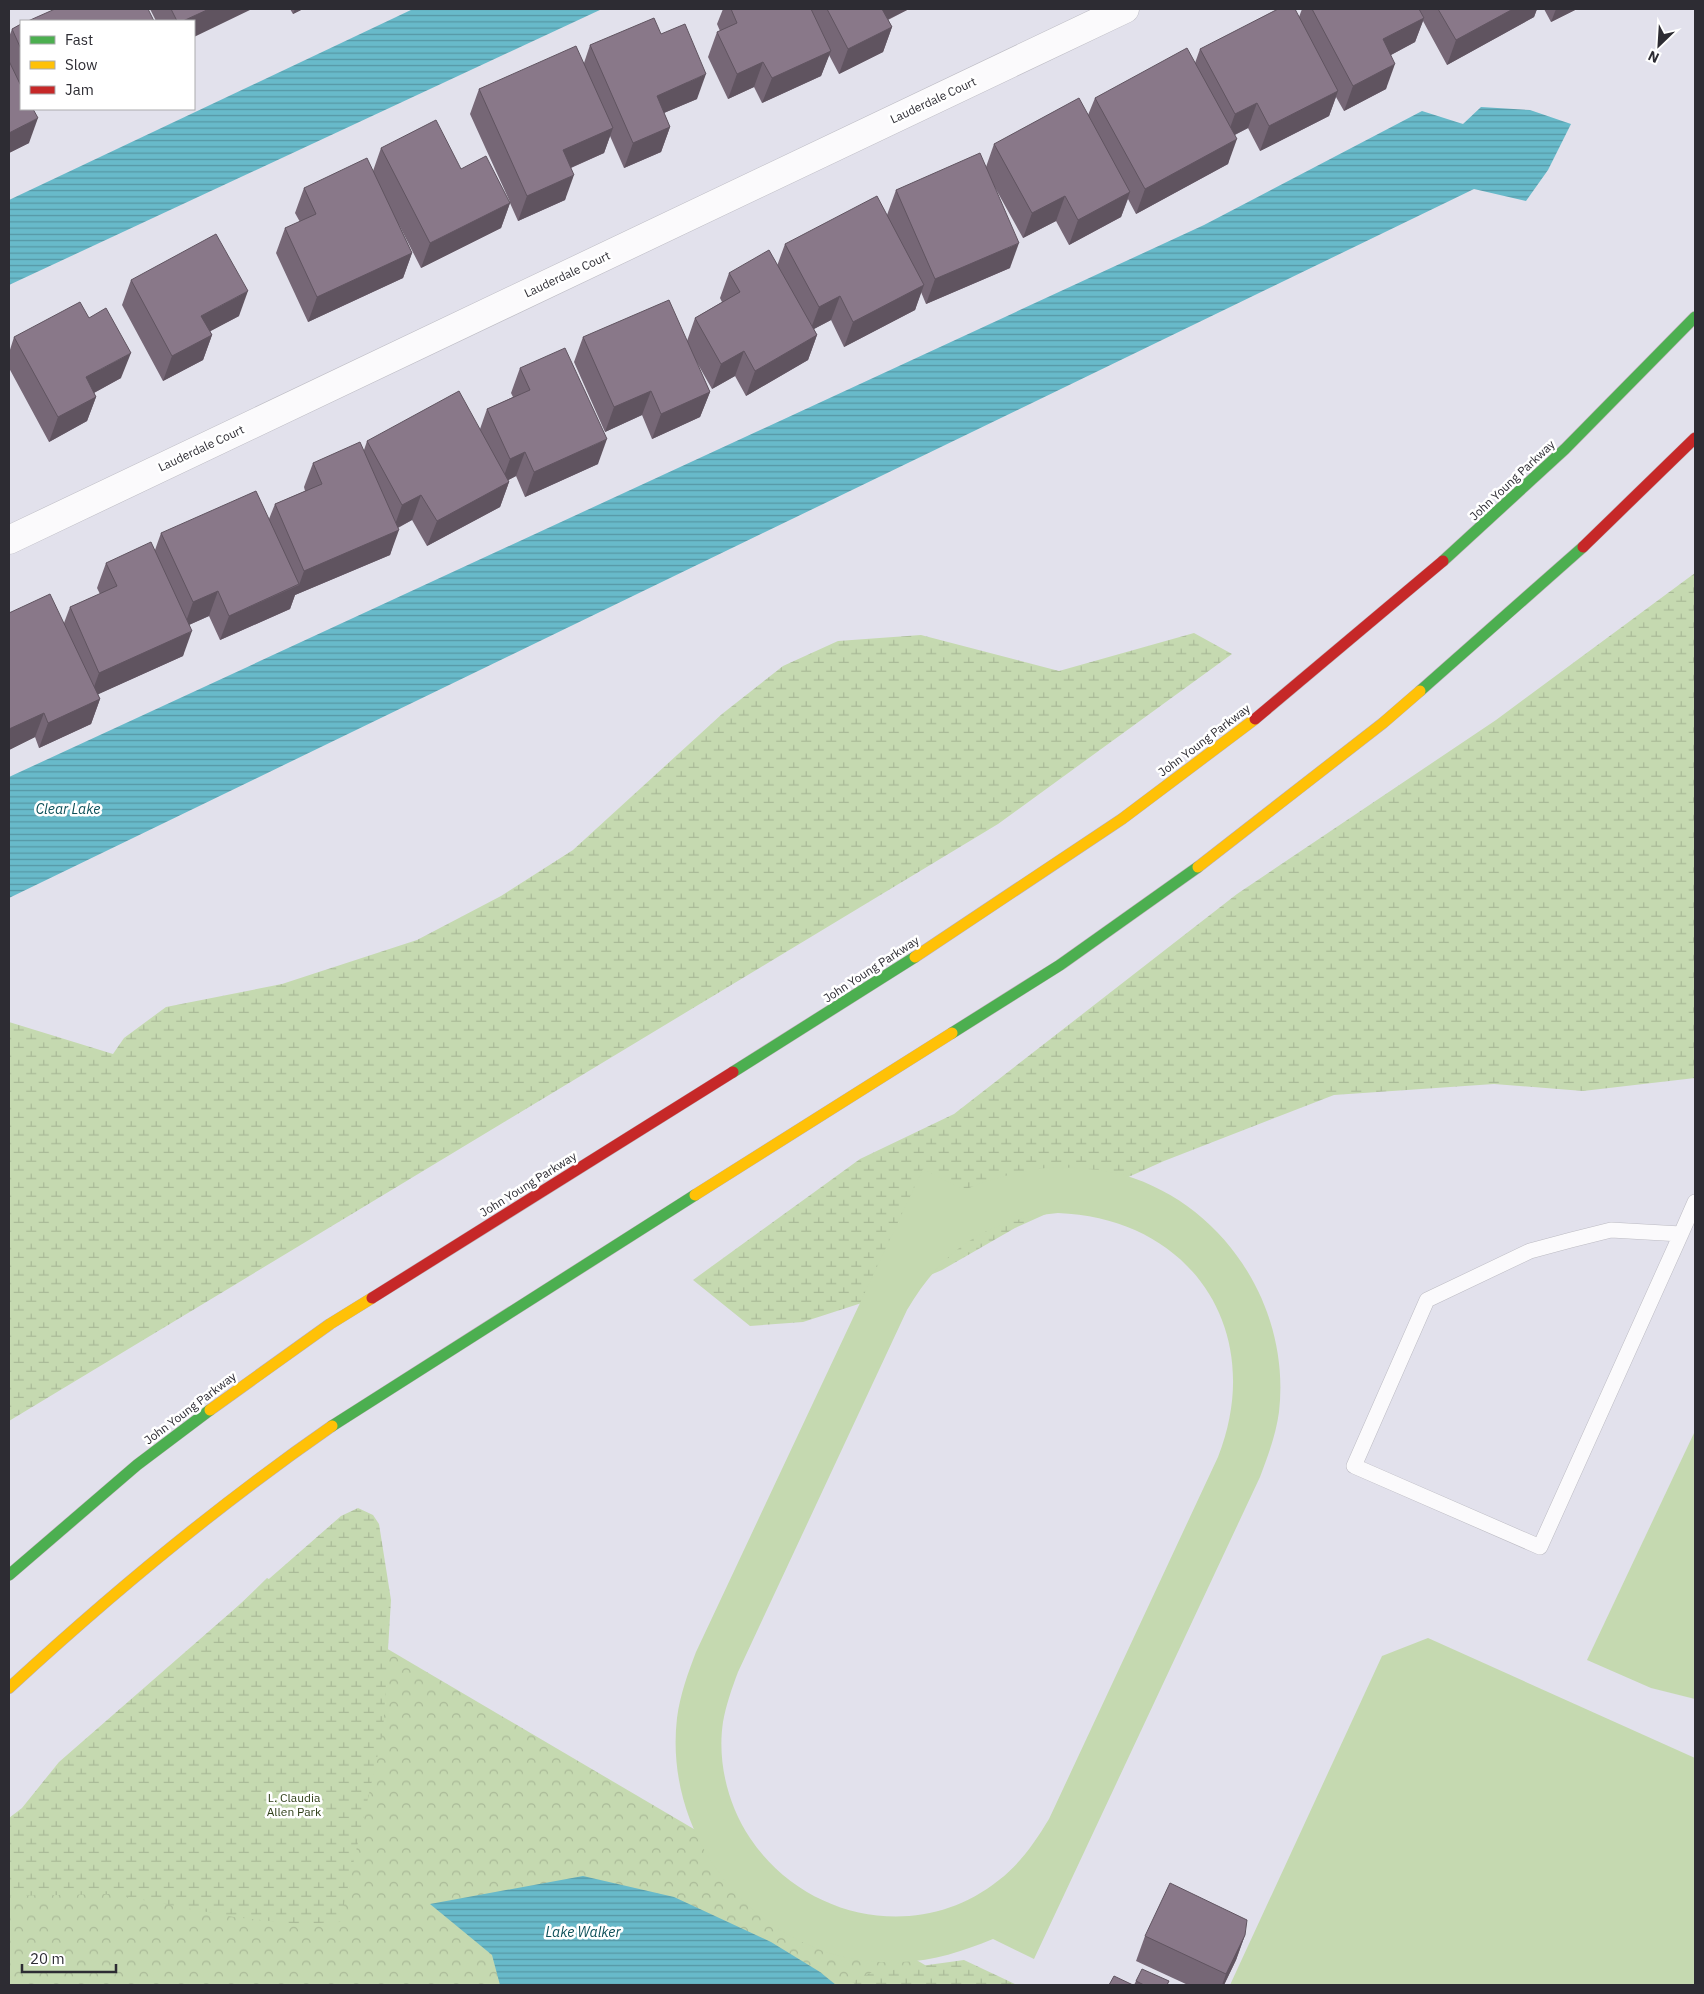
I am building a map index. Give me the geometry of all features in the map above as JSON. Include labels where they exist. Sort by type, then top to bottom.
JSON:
[{"type":"main road","name":"John Young Parkway","points":[[9,1575],[137,1465],[226,1397],[330,1324],[875,984],[1122,819],[1249,724],[1349,642],[1456,550],[1565,449],[1695,317]]},
{"type":"main road","points":[[9,1688],[69,1632],[159,1555],[307,1442],[362,1405],[1060,964],[1204,862],[1367,735],[1491,631],[1601,532],[1695,438]]},
{"type":"street","name":"Lauderdale Court","points":[[9,540],[1125,9]]},
{"type":"lane","points":[[1681,1234],[1611,1230],[1530,1251],[1427,1300],[1354,1466],[1540,1546],[1681,1234],[1695,1202]]},
{"type":"green space","points":[[1695,573],[1695,1078],[1583,1091],[1494,1084],[1334,1095],[1164,1161],[1015,1228],[942,1270],[874,1299],[803,1322],[750,1326],[693,1280],[860,1159],[954,1114],[1237,894],[1496,720]]},
{"type":"green space","points":[[1194,633],[1232,654],[998,824],[9,1421],[9,1022],[113,1054],[124,1038],[166,1007],[282,984],[417,940],[501,896],[573,850],[722,714],[783,666],[838,641],[921,635],[1059,671]]},
{"type":"green space","points":[[1044,1168],[1082,1168],[1124,1175],[1160,1190],[1193,1210],[1221,1236],[1244,1266],[1262,1299],[1274,1335],[1280,1373],[1279,1412],[1276,1428],[1260,1477],[1034,1959],[993,1939],[925,1960],[901,1962],[853,1959],[808,1945],[768,1922],[734,1891],[706,1854],[687,1812],[677,1766],[677,1718],[680,1701],[696,1652],[923,1169],[964,1190],[987,1181]],"holes":[[[1058,1213],[1105,1220],[1146,1236],[1180,1259],[1207,1290],[1224,1326],[1233,1367],[1231,1411],[1218,1457],[1049,1819],[1021,1859],[999,1880],[968,1900],[934,1912],[900,1916],[866,1914],[832,1904],[801,1888],[773,1866],[750,1838],[736,1812],[730,1797],[723,1768],[722,1737],[726,1709],[738,1672],[907,1310],[936,1270],[969,1241],[989,1230],[1010,1222],[1033,1216]]]},
{"type":"green space","points":[[1695,1431],[1695,1699],[1651,1688],[1587,1660]]},
{"type":"green space","points":[[358,1508],[373,1515],[379,1524],[391,1600],[383,1732],[340,1922],[297,1924],[234,1917],[111,1894],[9,1896],[9,1818],[22,1808],[59,1762],[341,1516]]},
{"type":"green space","name":"L. Claudia Allen Park","points":[[267,1578],[959,1985],[9,1985],[9,1829]]},
{"type":"green space","points":[[1428,1638],[1695,1758],[1695,1985],[1230,1985],[1382,1656]]},
{"type":"green space","points":[[964,1960],[1017,1985],[858,1985],[852,1982],[870,1973]]},
{"type":"water","points":[[413,9],[602,9],[9,285],[9,200]]},
{"type":"water","name":"Clear Lake","points":[[1481,107],[1530,110],[1571,124],[1548,170],[1526,201],[1474,189],[9,898],[9,777],[1204,225],[1422,111],[1463,124]]},
{"type":"water","name":"Lake Walker","points":[[583,1876],[674,1897],[771,1942],[820,1972],[836,1985],[500,1985],[492,1955],[430,1904]]},
{"type":"building","points":[[55,9],[148,9],[154,20],[30,20]]},
{"type":"building","points":[[171,9],[209,9],[185,20],[176,20]]},
{"type":"building","points":[[731,9],[811,9],[831,51],[772,78],[763,62],[737,74],[717,32],[737,23]]},
{"type":"building","points":[[827,9],[882,9],[892,27],[848,49]]},
{"type":"building","points":[[1278,9],[1295,9],[1338,91],[1269,126],[1257,103],[1235,114],[1200,49]]},
{"type":"building","points":[[1312,9],[1419,9],[1424,18],[1383,39],[1395,64],[1353,86]]},
{"type":"building","points":[[1438,9],[1513,9],[1456,40]]},
{"type":"building","points":[[654,18],[661,34],[685,24],[706,74],[657,96],[670,127],[633,143],[590,45]]},
{"type":"building","points":[[20,25],[20,47],[12,29]]},
{"type":"building","points":[[576,46],[613,128],[563,150],[574,175],[527,196],[479,89]]},
{"type":"building","points":[[1187,48],[1237,139],[1145,189],[1095,98]]},
{"type":"building","points":[[9,61],[20,84],[20,110],[34,110],[38,118],[9,133]]},
{"type":"building","points":[[1079,98],[1130,192],[1078,220],[1065,196],[1032,213],[994,144]]},
{"type":"building","points":[[436,120],[461,169],[486,156],[510,203],[430,243],[381,148]]},
{"type":"building","points":[[980,153],[1019,243],[935,279],[896,190]]},
{"type":"building","points":[[367,158],[412,253],[317,297],[285,228],[316,214],[304,188]]},
{"type":"building","points":[[877,196],[924,285],[853,322],[840,296],[819,307],[785,244]]},
{"type":"building","points":[[216,234],[248,291],[201,316],[212,335],[172,356],[131,280]]},
{"type":"building","points":[[769,250],[817,335],[755,371],[744,351],[721,364],[695,318],[740,292],[729,273]]},
{"type":"building","points":[[669,300],[710,392],[661,414],[651,391],[614,407],[583,337]]},
{"type":"building","points":[[80,302],[89,318],[106,308],[131,353],[86,377],[96,397],[58,417],[14,337]]},
{"type":"building","points":[[565,348],[607,439],[534,472],[525,452],[510,459],[487,409],[530,390],[520,368]]},
{"type":"building","points":[[459,391],[509,482],[437,521],[421,495],[402,505],[367,441]]},
{"type":"building","points":[[360,442],[399,530],[304,571],[275,504],[322,484],[313,463]]},
{"type":"building","points":[[256,491],[299,584],[229,616],[218,591],[193,602],[161,533]]},
{"type":"building","points":[[151,542],[192,631],[99,673],[70,607],[117,586],[106,563]]},
{"type":"building","points":[[50,594],[100,699],[48,723],[44,713],[9,729],[9,613]]},
{"type":"building","points":[[1170,1883],[1247,1920],[1245,1935],[1226,1974],[1145,1936]]},
{"type":"building","points":[[1142,1969],[1169,1981],[1167,1985],[1144,1985],[1136,1981]]},
{"type":"building","points":[[1114,1976],[1133,1985],[1109,1985]]},
{"type":"traffic: fast","points":[[1443,561],[1565,449],[1695,317]]},
{"type":"traffic: fast","points":[[1420,691],[1583,547]]},
{"type":"traffic: fast","points":[[952,1033],[1060,965],[1198,867]]},
{"type":"traffic: fast","points":[[733,1072],[915,957]]},
{"type":"traffic: fast","points":[[332,1426],[695,1195]]},
{"type":"traffic: fast","points":[[9,1575],[137,1465],[210,1410]]},
{"type":"traffic: slow","points":[[1198,867],[1383,723],[1420,691]]},
{"type":"traffic: slow","points":[[915,957],[1122,819],[1255,719]]},
{"type":"traffic: slow","points":[[695,1195],[952,1033]]},
{"type":"traffic: slow","points":[[210,1410],[330,1324],[372,1298]]},
{"type":"traffic: slow","points":[[9,1688],[166,1551],[248,1487],[332,1426]]},
{"type":"traffic: jam","points":[[1583,547],[1695,438]]},
{"type":"traffic: jam","points":[[1255,719],[1443,561]]},
{"type":"traffic: jam","points":[[372,1298],[733,1072]]}]
